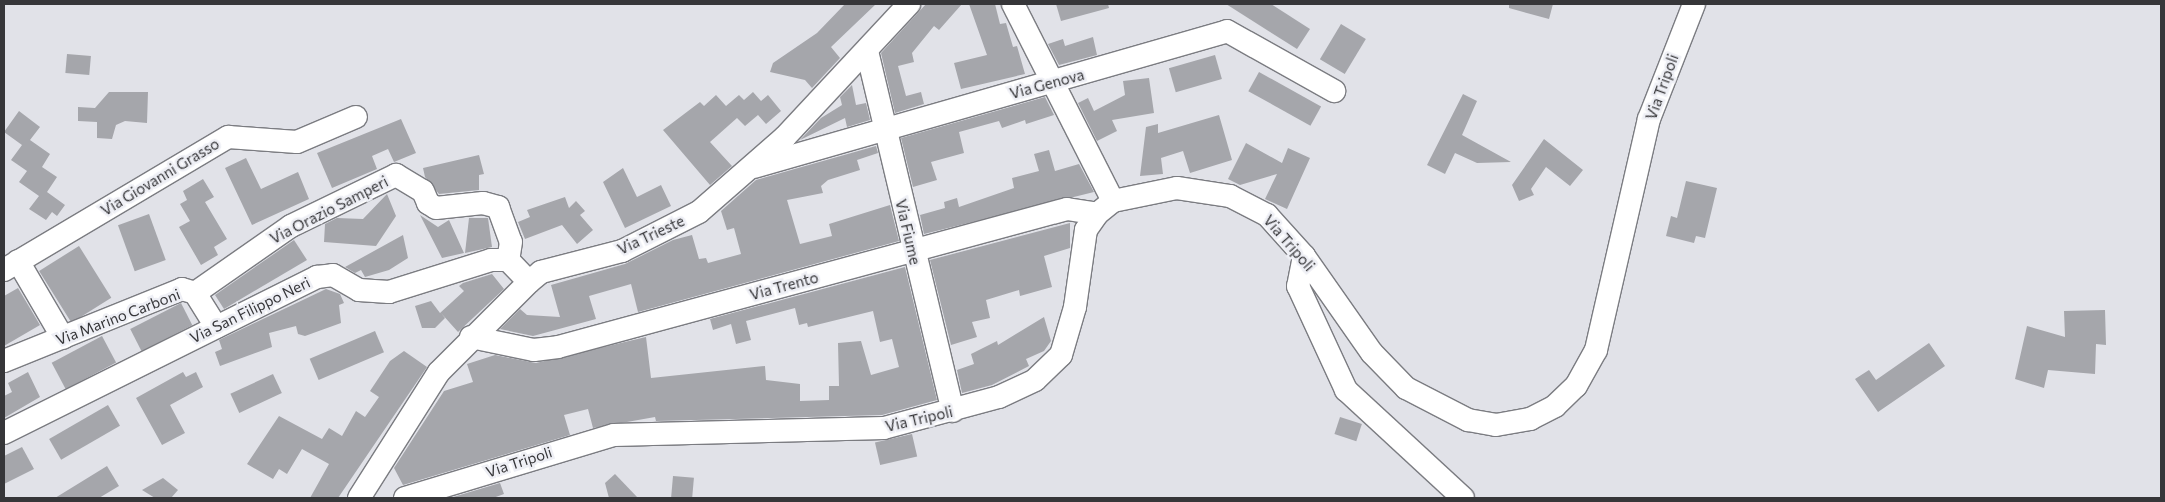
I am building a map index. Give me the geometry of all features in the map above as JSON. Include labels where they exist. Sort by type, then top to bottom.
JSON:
[{"type":"street","name":"Via Trieste","points":[[358,498],[439,372],[471,337],[530,282],[542,272],[622,251],[658,236],[700,212],[748,169],[867,51],[909,4]]},
{"type":"street","points":[[1013,4],[1054,81],[1105,208]]},
{"type":"street","name":"Via Tripoli","points":[[405,498],[614,435],[884,428],[953,411],[999,397],[1054,366],[1066,345],[1086,230],[1105,208],[1177,188],[1209,190],[1249,203],[1267,216],[1304,256],[1372,353],[1406,388],[1439,409],[1496,425],[1530,419],[1555,406],[1576,386],[1596,350],[1648,119],[1694,4]]},
{"type":"street","name":"Via Genova","points":[[748,169],[1227,31],[1334,91]]},
{"type":"street","name":"Via Fiume","points":[[867,51],[912,251],[953,411]]},
{"type":"street","name":"Via Giovanni Grasso","points":[[11,266],[228,136],[298,142],[356,117]]},
{"type":"street","name":"Via Orazio Samperi","points":[[195,293],[291,226],[396,175],[423,191],[428,203],[436,208],[483,203],[498,207],[511,242],[508,260]]},
{"type":"street","name":"Via Trento","points":[[471,337],[534,350],[558,347],[1067,209],[1105,208]]},
{"type":"street","points":[[1304,256],[1298,286],[1346,390],[1463,498]]},
{"type":"street","name":"Via San Filippo Neri","points":[[4,433],[317,277],[332,276],[359,290],[389,292],[491,260],[508,260]]},
{"type":"street","points":[[508,260],[530,282]]},
{"type":"street","points":[[11,266],[63,338]]},
{"type":"street","name":"Via Marino Carboni","points":[[4,361],[182,289],[195,293],[216,327]]},
{"type":"building","points":[[845,4],[876,4],[831,47],[840,58],[812,88],[805,80],[770,72],[773,63],[817,33]]},
{"type":"building","points":[[926,4],[962,4],[939,30],[934,26],[912,53],[914,62],[898,66],[906,96],[921,92],[924,104],[895,113],[881,53]]},
{"type":"building","points":[[969,4],[995,4],[1000,24],[1006,23],[1013,47],[1017,46],[1025,74],[961,89],[954,63],[987,55]]},
{"type":"building","points":[[1056,4],[1108,4],[1109,8],[1061,21]]},
{"type":"building","points":[[1226,4],[1271,4],[1310,29],[1297,49]]},
{"type":"building","points":[[1509,4],[1553,4],[1549,19],[1509,8]]},
{"type":"building","points":[[1341,24],[1366,39],[1345,74],[1320,59]]},
{"type":"building","points":[[1093,37],[1097,55],[1059,65],[1048,44],[1063,39],[1065,46]]},
{"type":"building","points":[[67,54],[91,56],[89,75],[65,73]]},
{"type":"building","points":[[1215,55],[1222,79],[1176,92],[1169,68]]},
{"type":"building","points":[[1259,72],[1321,106],[1310,126],[1248,91]]},
{"type":"building","points":[[1149,78],[1154,113],[1112,120],[1117,131],[1097,141],[1078,103],[1088,98],[1094,111],[1125,95],[1123,81]]},
{"type":"building","points":[[852,85],[856,105],[866,103],[870,120],[847,127],[845,118],[800,140],[821,118],[842,105],[840,97]]},
{"type":"building","points":[[109,92],[148,92],[147,123],[125,121],[116,125],[112,139],[97,138],[97,122],[78,121],[78,107],[95,108]]},
{"type":"building","points":[[753,92],[761,101],[768,95],[781,111],[766,124],[758,115],[745,126],[737,118],[710,142],[732,166],[710,185],[663,130],[700,102],[704,106],[716,95],[726,106],[739,95],[744,100]]},
{"type":"building","points":[[1463,94],[1477,101],[1462,135],[1511,162],[1477,163],[1455,153],[1445,174],[1427,165]]},
{"type":"building","points":[[1045,97],[1054,115],[1026,124],[1025,120],[1002,128],[999,121],[959,132],[964,153],[931,162],[937,180],[913,187],[901,138]]},
{"type":"building","points":[[19,111],[40,127],[30,140],[50,154],[42,167],[57,177],[47,192],[65,205],[57,216],[52,212],[46,220],[29,209],[39,196],[19,182],[27,171],[11,160],[22,145],[4,132]]},
{"type":"building","points":[[1219,115],[1232,160],[1190,173],[1183,151],[1161,158],[1163,174],[1140,176],[1146,127],[1158,124],[1158,133]]},
{"type":"building","points":[[401,119],[416,153],[394,162],[388,149],[372,156],[377,169],[332,188],[317,153]]},
{"type":"building","points":[[1544,139],[1583,170],[1570,186],[1546,167],[1531,189],[1534,195],[1519,201],[1512,185]]},
{"type":"building","points":[[1246,143],[1282,163],[1288,148],[1310,158],[1287,209],[1265,199],[1277,174],[1240,185],[1228,179]]},
{"type":"building","points":[[876,146],[878,153],[857,160],[860,170],[828,180],[821,186],[823,193],[787,200],[800,244],[832,236],[829,224],[890,205],[899,241],[638,312],[631,284],[589,296],[596,319],[533,336],[500,329],[520,309],[527,315],[560,317],[551,285],[625,264],[673,240],[692,235],[699,259],[706,258],[708,263],[741,254],[734,228],[727,230],[721,211],[756,180]]},
{"type":"building","points":[[1049,150],[1055,171],[1079,164],[1094,192],[924,234],[920,215],[945,208],[944,202],[957,198],[959,207],[1014,188],[1012,178],[1039,171],[1034,154]]},
{"type":"building","points":[[479,155],[484,174],[479,175],[479,190],[439,194],[425,177],[423,168]]},
{"type":"building","points":[[246,158],[261,189],[298,172],[309,199],[252,225],[225,168]]},
{"type":"building","points":[[623,168],[637,197],[661,185],[671,206],[625,228],[603,182]]},
{"type":"building","points":[[203,179],[214,197],[205,202],[227,239],[214,247],[218,255],[201,265],[179,227],[190,221],[180,204],[187,200],[183,191]]},
{"type":"building","points":[[1686,181],[1717,188],[1705,238],[1696,236],[1694,243],[1666,236],[1671,216],[1677,218]]},
{"type":"building","points":[[387,194],[396,216],[376,246],[324,242],[325,224],[337,218],[363,219]]},
{"type":"building","points":[[565,197],[569,208],[576,201],[585,211],[580,215],[593,230],[577,244],[562,225],[525,239],[518,222],[530,217],[527,210]]},
{"type":"building","points":[[149,214],[166,260],[135,271],[118,225]]},
{"type":"building","points":[[420,215],[438,227],[449,220],[464,253],[442,258]]},
{"type":"building","points":[[469,218],[488,218],[492,247],[465,253]]},
{"type":"building","points":[[1070,223],[1070,248],[1044,256],[1052,287],[1020,296],[1019,290],[986,300],[990,318],[972,322],[977,337],[951,345],[930,260]]},
{"type":"building","points":[[403,235],[408,258],[389,270],[365,277],[361,270],[355,273],[345,267]]},
{"type":"building","points":[[294,240],[307,260],[224,309],[215,295]]},
{"type":"building","points":[[79,246],[111,298],[71,323],[39,271]]},
{"type":"building","points":[[905,267],[937,400],[882,415],[656,421],[655,417],[593,428],[588,409],[564,415],[570,435],[403,485],[394,468],[444,391],[473,382],[467,364],[495,355],[536,363],[646,337],[651,378],[765,366],[766,380],[800,384],[800,401],[829,400],[829,386],[839,386],[838,343],[861,341],[871,375],[899,367],[892,339],[880,342],[873,311],[808,327],[807,323],[799,325],[795,308],[746,321],[751,340],[736,344],[731,324],[713,330],[710,319]]},
{"type":"building","points":[[492,274],[504,289],[458,332],[441,313],[445,318],[435,328],[422,328],[415,306],[431,301],[440,313],[464,291],[459,286],[463,283]]},
{"type":"building","points":[[18,288],[40,325],[4,346],[4,296]]},
{"type":"building","points":[[326,289],[340,294],[344,303],[339,305],[341,323],[305,336],[298,334],[296,326],[269,333],[272,347],[220,366],[215,352],[222,349],[219,340]]},
{"type":"building","points":[[181,303],[192,325],[142,351],[130,329]]},
{"type":"building","points":[[2105,310],[2106,345],[2096,344],[2095,374],[2048,370],[2044,388],[2015,379],[2027,326],[2065,337],[2064,311]]},
{"type":"building","points":[[1044,317],[1051,341],[1044,351],[1026,359],[1029,366],[992,385],[962,393],[957,370],[974,364],[971,354],[997,341],[998,345]]},
{"type":"building","points":[[375,331],[384,352],[319,380],[310,359]]},
{"type":"building","points":[[102,336],[116,362],[66,389],[52,363]]},
{"type":"building","points":[[1929,343],[1945,366],[1878,412],[1855,379],[1869,370],[1876,380]]},
{"type":"building","points":[[404,351],[427,367],[338,498],[310,498],[329,464],[302,449],[287,474],[279,469],[273,479],[247,464],[279,416],[322,439],[329,428],[342,436],[356,411],[365,417],[379,397],[370,391],[390,361]]},
{"type":"building","points":[[28,372],[40,397],[4,418],[4,396],[12,392],[8,383]]},
{"type":"building","points":[[183,372],[186,377],[196,372],[203,387],[170,405],[185,433],[162,445],[136,398]]},
{"type":"building","points":[[273,374],[282,393],[239,413],[230,394]]},
{"type":"building","points":[[108,405],[120,426],[61,460],[49,439]]},
{"type":"building","points":[[1340,417],[1362,424],[1356,441],[1334,434]]},
{"type":"building","points":[[912,434],[917,456],[880,465],[875,443]]},
{"type":"building","points":[[22,447],[34,469],[4,484],[4,456]]},
{"type":"building","points":[[107,466],[119,486],[99,498],[55,498]]},
{"type":"building","points":[[615,474],[638,498],[609,498],[605,483]]},
{"type":"building","points":[[673,476],[694,478],[692,498],[671,498]]},
{"type":"building","points":[[163,478],[178,490],[171,498],[155,498],[142,490]]},
{"type":"building","points":[[500,483],[504,494],[493,498],[450,498]]}]
